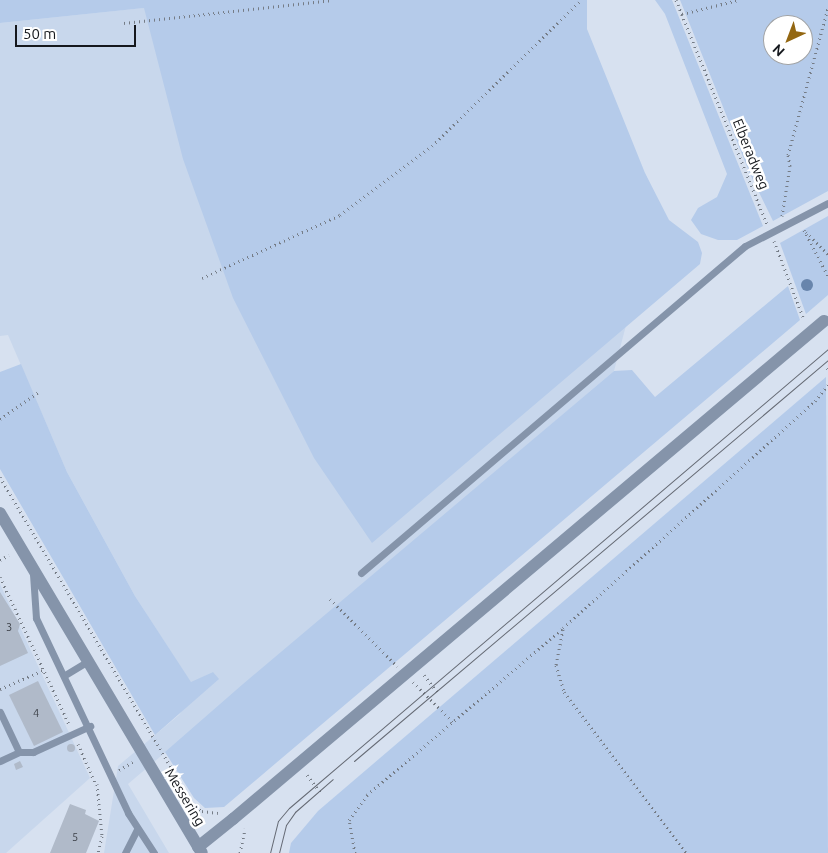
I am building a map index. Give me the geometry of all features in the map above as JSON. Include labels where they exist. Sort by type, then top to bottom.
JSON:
[{"type":"street","points":[[200,850],[233,819],[303,771],[417,667],[826,320]]},
{"type":"street","name":"Messering","points":[[0,513],[87,662],[138,759],[200,850]]},
{"type":"lane","points":[[361,573],[745,246],[828,204]]},
{"type":"lane","points":[[33,570],[36,618],[90,726],[137,829],[154,853]]},
{"type":"lane","points":[[64,675],[87,662]]},
{"type":"lane","points":[[0,712],[18,752]]},
{"type":"lane","points":[[0,762],[18,752],[33,752],[90,726]]},
{"type":"lane","points":[[125,853],[137,829]]},
{"type":"path","points":[[124,23],[333,0]]},
{"type":"path","points":[[202,278],[340,215],[432,146],[581,0]]},
{"type":"path","name":"Elberadweg","points":[[676,0],[803,317]]},
{"type":"path","points":[[682,14],[738,0]]},
{"type":"path","points":[[780,229],[790,166],[788,155],[828,8]]},
{"type":"path","points":[[796,221],[828,254]]},
{"type":"path","points":[[804,230],[828,276]]},
{"type":"path","points":[[355,853],[349,820],[367,794],[454,723],[563,628],[815,401],[828,385]]},
{"type":"path","points":[[0,419],[40,391]]},
{"type":"path","points":[[0,477],[192,803],[212,814],[226,810],[233,819]]},
{"type":"path","points":[[0,578],[74,733],[96,784],[101,814],[98,853]]},
{"type":"path","points":[[330,599],[399,668]]},
{"type":"path","points":[[563,628],[556,665],[564,692],[686,853]]},
{"type":"path","points":[[417,667],[439,694]]},
{"type":"path","points":[[0,689],[44,670]]},
{"type":"path","points":[[406,675],[454,723]]},
{"type":"path","points":[[96,784],[138,759]]},
{"type":"path","points":[[300,782],[303,771]]},
{"type":"path","points":[[303,771],[322,794]]},
{"type":"path","points":[[240,853],[243,831],[250,825]]},
{"type":"shaded area","points":[[0,0],[587,0],[587,29],[645,173],[669,220],[698,242],[702,253],[700,264],[372,543],[314,458],[233,298],[183,159],[144,8],[0,23]]},
{"type":"shaded area","points":[[220,0],[645,173],[658,204],[614,371],[128,784],[169,853],[104,853],[118,766],[179,715],[213,672],[191,683],[135,596],[67,472],[8,335],[0,336],[0,23]]},
{"type":"shaded area","points":[[655,0],[672,0],[763,226],[737,240],[718,240],[701,234],[691,220],[698,208],[717,197],[727,174],[665,14]]},
{"type":"shaded area","points":[[680,0],[828,0],[828,191],[773,221],[750,174]]},
{"type":"shaded area","points":[[828,216],[828,295],[806,314],[780,243]]},
{"type":"shaded area","points":[[788,286],[800,320],[224,807],[205,808],[194,798],[165,752],[243,684],[614,371],[632,370],[655,397]]},
{"type":"shaded area","points":[[21,364],[67,472],[135,596],[191,682],[213,672],[219,679],[155,735],[0,469],[0,372]]},
{"type":"shaded area","points":[[826,377],[828,853],[289,853],[291,843],[318,811]]},
{"type":"shaded area","points":[[0,584],[90,778],[6,853],[0,853]]},
{"type":"building","points":[[0,592],[20,624],[18,631],[28,653],[0,666]]},
{"type":"building","points":[[38,681],[63,732],[34,746],[9,695]]},
{"type":"building","points":[[71,744],[75,748],[71,752],[67,748]]},
{"type":"building","points":[[20,761],[23,767],[16,770],[14,764]]},
{"type":"building","points":[[70,804],[86,810],[85,814],[99,821],[86,853],[50,853]]},
{"type":"tram line","points":[[270,853],[278,821],[289,808],[828,349]]},
{"type":"tram line","points":[[354,761],[828,360]]},
{"type":"tram line","points":[[279,853],[286,825],[295,812],[333,779]]}]
